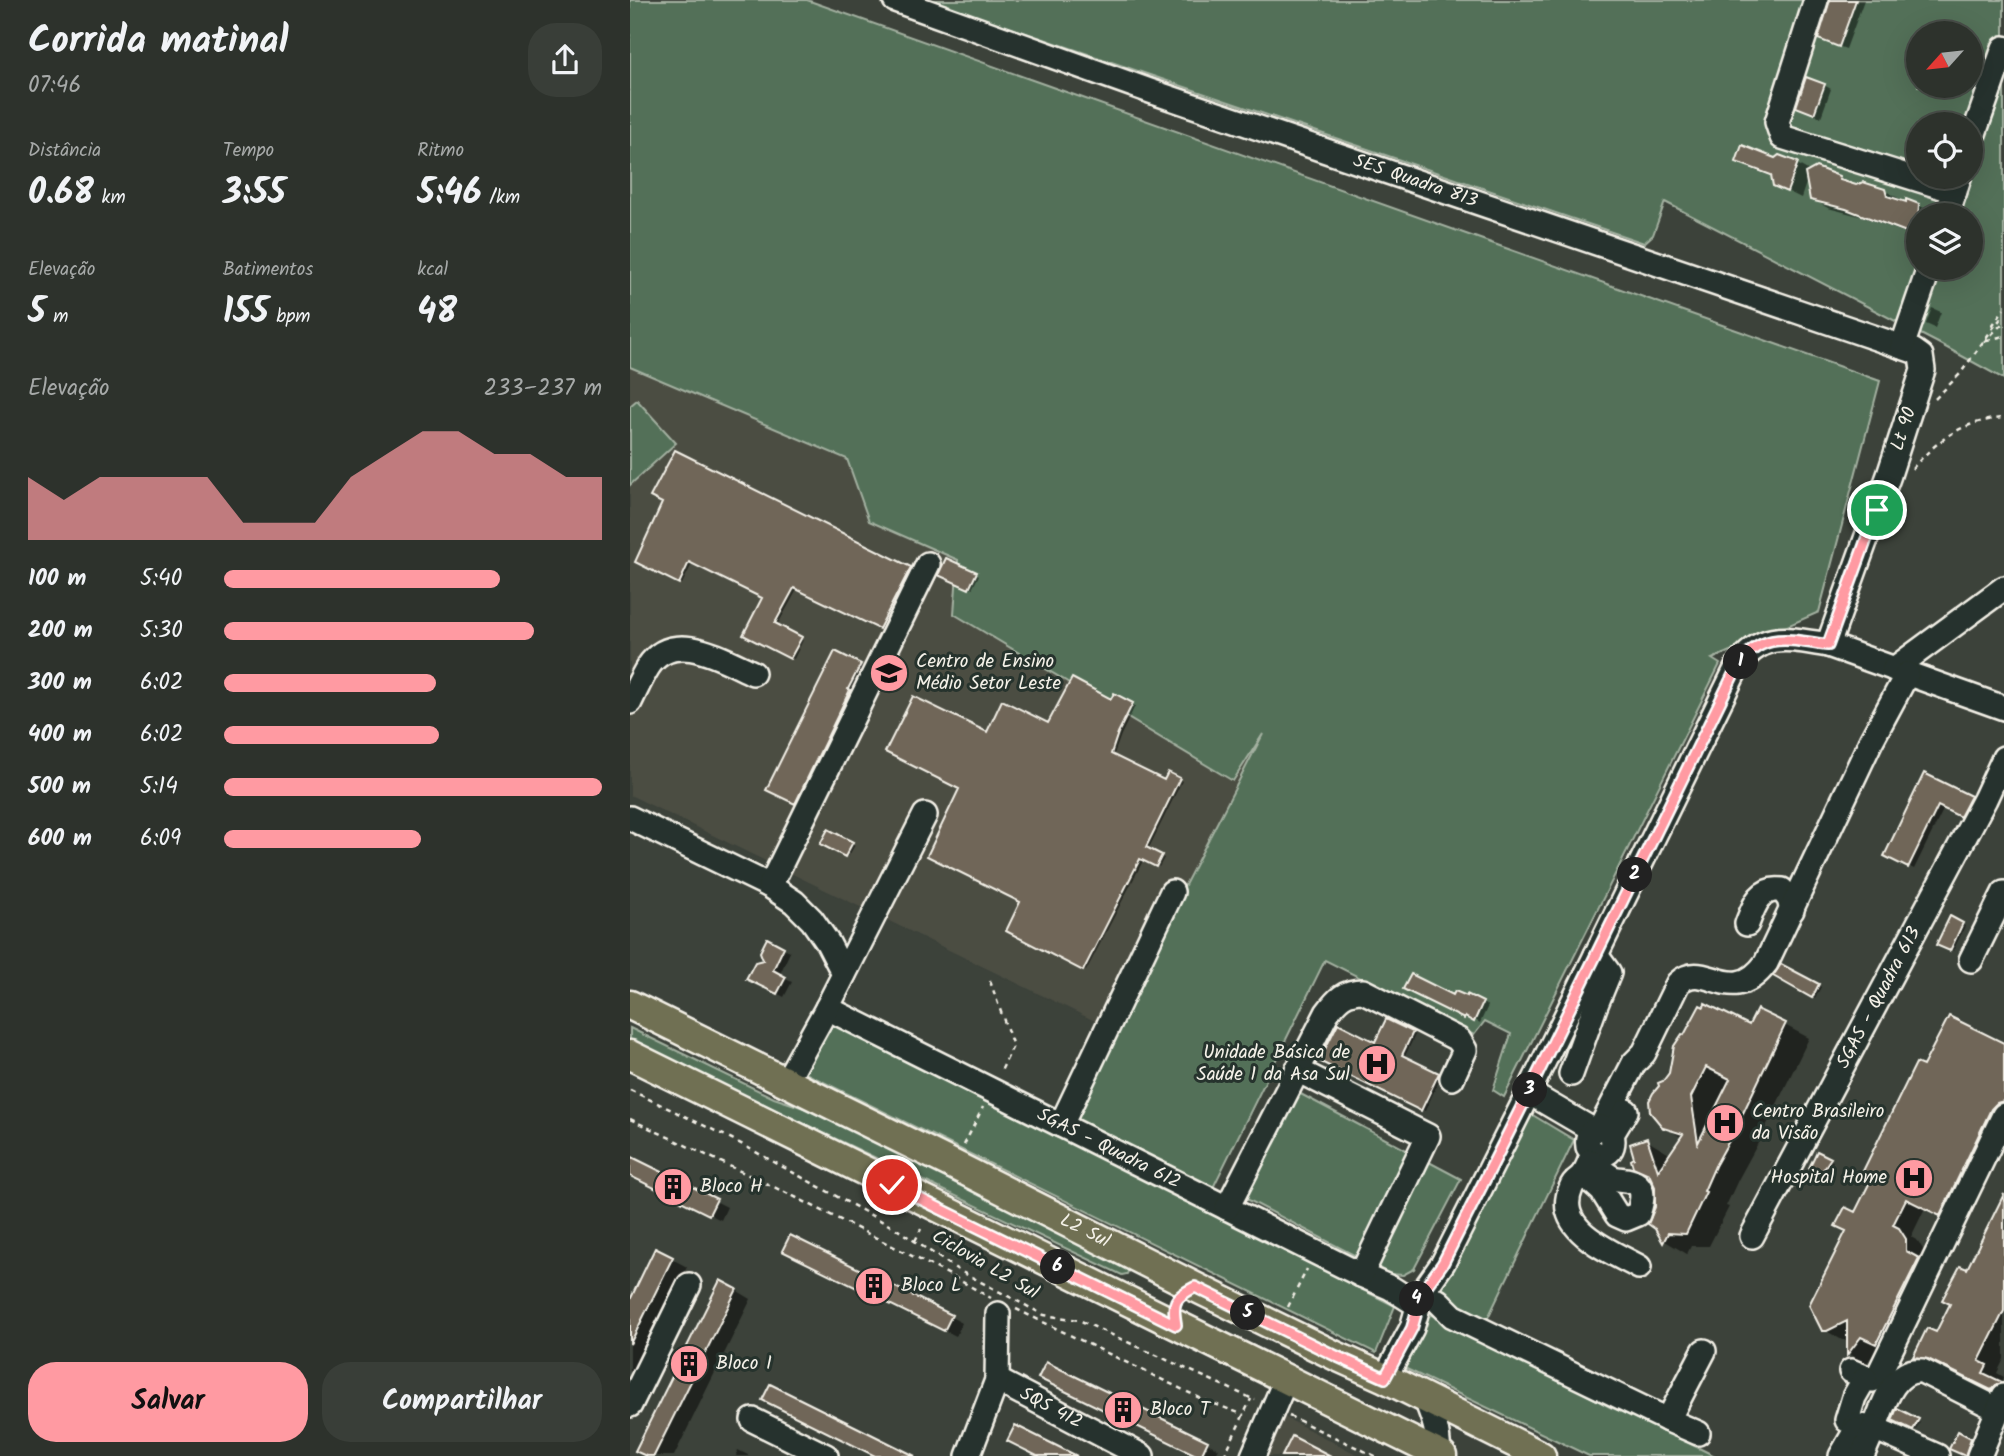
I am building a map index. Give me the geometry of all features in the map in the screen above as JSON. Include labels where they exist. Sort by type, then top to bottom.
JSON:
[{"type":"main road","name":"L2 Sul","points":[[634,1012],[786,1082],[1195,1287],[1541,1456]]},
{"type":"main road","points":[[630,1055],[1439,1455]]},
{"type":"main road","points":[[1134,1303],[1149,1287],[1149,1264]]},
{"type":"main road","points":[[1176,1325],[1174,1302],[1181,1294],[1195,1287]]},
{"type":"street","name":"SES Quadra 813","points":[[895,0],[1150,91],[1914,351],[1921,356],[1923,370]]},
{"type":"street","points":[[1816,0],[1777,122],[1782,137],[1906,170]]},
{"type":"street","points":[[1982,112],[2004,48]]},
{"type":"street","points":[[1902,347],[1925,280]]},
{"type":"street","name":"Lt 90","points":[[1828,645],[1889,475],[1923,370]]},
{"type":"street","points":[[770,886],[928,564]]},
{"type":"street","points":[[1639,1267],[1587,1237],[1574,1225],[1567,1202],[1574,1181],[1594,1146],[1625,1115],[1647,1068],[1644,1054],[1678,983],[1684,977],[1695,975],[1736,985],[1757,975],[1766,963],[1792,910],[1901,671],[2004,587]]},
{"type":"street","points":[[1385,1378],[1427,1306],[1443,1263],[1742,660],[1751,649],[1768,641],[1791,640],[1828,645],[2004,708]]},
{"type":"street","points":[[630,702],[649,665],[662,653],[675,648],[705,652],[753,673]]},
{"type":"street","name":"SGAS - Quadra 613","points":[[1752,1236],[1985,799],[2004,758]]},
{"type":"street","points":[[786,1082],[827,1008],[925,815]]},
{"type":"street","points":[[630,818],[770,886],[794,902],[813,920],[844,974]]},
{"type":"street","points":[[1747,924],[1757,899],[1772,889],[1782,890],[1790,899],[1792,910]]},
{"type":"street","points":[[1060,1125],[1172,892]]},
{"type":"street","points":[[1971,960],[2004,893]]},
{"type":"street","points":[[1572,1074],[1609,973],[1596,956]]},
{"type":"street","points":[[1227,1208],[1327,1013],[1345,994],[1363,991],[1459,1040],[1465,1050],[1452,1078]]},
{"type":"street","name":"SGAS - Quadra 612","points":[[827,1008],[1427,1306]]},
{"type":"street","points":[[1297,1070],[1427,1136],[1360,1275]]},
{"type":"street","points":[[1525,1100],[1594,1146]]},
{"type":"street","points":[[1862,1456],[1854,1397],[1858,1375],[1872,1380],[1877,1378],[2004,1115]]},
{"type":"street","points":[[630,1405],[689,1284]]},
{"type":"street","points":[[1427,1306],[1698,1433]]},
{"type":"street","name":"SQS 412","points":[[968,1456],[997,1380],[1003,1308]]},
{"type":"street","points":[[1668,1420],[1704,1351]]},
{"type":"street","points":[[1841,1456],[1858,1426],[1881,1410],[1902,1374],[1913,1369],[1922,1370],[2002,1403],[1979,1456]]},
{"type":"street","points":[[1254,1456],[1286,1379]]},
{"type":"street","name":"SQS 412","points":[[997,1380],[1142,1456]]},
{"type":"street","points":[[1424,1397],[1434,1420],[1439,1455]]},
{"type":"street","points":[[752,1419],[825,1456]]},
{"type":"street","points":[[1858,1426],[1937,1456]]},
{"type":"street","points":[[1993,1456],[2004,1434]]},
{"type":"path","points":[[1974,354],[2004,309]]},
{"type":"path","points":[[1931,405],[1960,374],[2004,315]]},
{"type":"path","points":[[1979,347],[2004,322]]},
{"type":"path","points":[[1987,340],[2004,336]]},
{"type":"path","points":[[1912,469],[1948,435],[1983,420],[2004,418]]},
{"type":"path","points":[[1889,475],[1911,468],[1916,457]]},
{"type":"path","name":"Ciclovia L2 Sul","points":[[630,1090],[733,1139],[898,1230],[955,1268],[1044,1315],[1079,1320],[1375,1456]]},
{"type":"path","points":[[630,1119],[797,1198],[950,1275],[1003,1308],[1204,1400],[1244,1415]]},
{"type":"path","points":[[915,1241],[921,1229]]},
{"type":"path","points":[[950,1275],[955,1268]]},
{"type":"path","points":[[1224,1456],[1251,1399]]},
{"type":"shaded area","name":"Centro de Ensino Médio Setor Leste","points":[[630,367],[1034,539],[1288,736],[1134,1040],[630,795]]},
{"type":"shaded area","points":[[1284,1417],[1360,1456],[1264,1456]]},
{"type":"green space","points":[[630,0],[807,0],[1880,381],[1819,612],[1712,659],[1720,664],[1504,1097],[1493,1090],[1511,1034],[1485,1021],[1474,1035],[1325,960],[1208,1198],[1061,1125],[1263,734],[1233,781],[954,614],[958,560],[869,521],[847,459],[630,367]]},
{"type":"green space","points":[[929,0],[2004,0],[2004,379],[1665,202],[1653,235],[1644,243]]},
{"type":"green space","points":[[637,400],[676,443],[630,485],[630,406]]},
{"type":"green space","points":[[825,1021],[1395,1306],[1376,1353],[797,1069]]},
{"type":"green space","points":[[630,1028],[774,1098],[828,1116],[1129,1269],[1127,1274],[1122,1275],[630,1041]]},
{"type":"green space","points":[[1295,1091],[1461,1179],[1414,1269],[1403,1275],[1390,1274],[1241,1196]]},
{"type":"green space","points":[[1521,1108],[1574,1140],[1482,1330],[1438,1301],[1443,1263]]},
{"type":"green space","points":[[1426,1316],[1443,1318],[1610,1407],[1715,1456],[1589,1456],[1396,1364]]},
{"type":"building","points":[[1830,0],[1856,0],[1839,47],[1818,39]]},
{"type":"building","points":[[1806,77],[1825,84],[1814,114],[1796,107]]},
{"type":"building","points":[[1742,145],[1775,158],[1779,155],[1798,162],[1787,192],[1773,186],[1771,175],[1736,162]]},
{"type":"building","points":[[1816,167],[1839,176],[1840,180],[1856,185],[1863,182],[1885,189],[1887,196],[1916,203],[1906,203],[1906,232],[1846,209],[1810,200],[1805,173]]},
{"type":"building","points":[[675,450],[911,567],[879,629],[794,588],[775,623],[802,637],[790,659],[743,635],[762,598],[689,562],[679,584],[635,562],[662,503],[650,497]]},
{"type":"building","points":[[946,558],[977,572],[969,589],[938,575]]},
{"type":"building","points":[[835,651],[861,664],[795,804],[766,790]]},
{"type":"building","points":[[1072,678],[1111,699],[1114,693],[1133,703],[1111,754],[1164,780],[1168,772],[1180,778],[1146,847],[1162,855],[1156,867],[1140,859],[1083,971],[1006,931],[1020,902],[927,856],[959,789],[885,752],[913,696],[987,732],[1002,700],[1048,723]]},
{"type":"building","points":[[1924,773],[1971,796],[1960,817],[1938,806],[1908,868],[1884,856]]},
{"type":"building","points":[[828,829],[853,842],[845,857],[820,844]]},
{"type":"building","points":[[1950,916],[1963,923],[1950,951],[1936,945]]},
{"type":"building","points":[[767,938],[784,947],[773,970],[786,977],[777,994],[746,979],[755,962],[763,960],[760,952]]},
{"type":"building","points":[[1781,964],[1819,984],[1812,998],[1773,976]]},
{"type":"building","points":[[1411,974],[1453,995],[1455,991],[1483,1002],[1474,1022],[1403,989]]},
{"type":"building","name":"Centro Brasileiro da Visão","points":[[1705,1003],[1749,1025],[1757,1009],[1786,1023],[1715,1166],[1686,1234],[1668,1233],[1663,1243],[1655,1229],[1648,1224],[1655,1207],[1655,1187],[1649,1174],[1633,1167],[1631,1160],[1634,1158],[1630,1144],[1647,1138],[1658,1171],[1683,1134],[1663,1128],[1650,1112],[1649,1101],[1659,1086],[1658,1083],[1669,1073],[1674,1046],[1682,1034],[1684,1035],[1700,1005],[1704,1007]],"holes":[[[1706,1067],[1730,1079],[1698,1143],[1691,1097]]]},
{"type":"building","name":"Hospital Home","points":[[1949,1016],[2004,1043],[2004,1101],[1991,1109],[1940,1216],[1906,1199],[1893,1225],[1899,1228],[1906,1239],[1906,1251],[1919,1258],[1876,1344],[1861,1337],[1847,1355],[1847,1321],[1822,1331],[1809,1305],[1846,1231],[1835,1226],[1845,1207],[1855,1212],[1871,1180],[1861,1175],[1916,1063],[1923,1066]]},
{"type":"building","name":"Unidade Básica de Saúde 1 da Asa Sul","points":[[1386,1019],[1413,1032],[1402,1055],[1439,1073],[1421,1111],[1319,1061],[1338,1023],[1375,1042]]},
{"type":"building","points":[[1817,1151],[1831,1158],[1821,1173],[1809,1168]]},
{"type":"building","name":"Bloco H","points":[[630,1156],[717,1199],[709,1215],[630,1176]]},
{"type":"building","points":[[2004,1194],[2004,1311],[1979,1361],[1987,1365],[1983,1373],[2002,1382],[1991,1390],[1928,1359],[1913,1357],[1927,1328],[1936,1332],[1950,1304],[1942,1300],[1960,1266],[1967,1269]]},
{"type":"building","name":"Bloco L","points":[[790,1235],[952,1315],[944,1331],[782,1251]]},
{"type":"building","points":[[655,1248],[673,1257],[630,1344],[630,1300]]},
{"type":"building","name":"Bloco I","points":[[720,1280],[737,1289],[654,1456],[635,1451]]},
{"type":"building","name":"Bloco T","points":[[1046,1362],[1208,1441],[1201,1456],[1038,1378]]},
{"type":"building","points":[[770,1384],[915,1456],[875,1456],[762,1400]]},
{"type":"building","points":[[1897,1408],[1919,1419],[1913,1430],[1892,1420]]},
{"type":"building","points":[[1015,1425],[1077,1456],[1037,1456],[1007,1441]]},
{"type":"building","points":[[1958,1431],[1971,1438],[1965,1456],[1949,1449]]},
{"type":"building","points":[[1292,1436],[1331,1456],[1282,1456]]},
{"type":"place","name":"Centro de Ensino Médio Setor Leste","points":[[889,673]]},
{"type":"place","name":"Unidade Básica de Saúde 1 da Asa Sul","points":[[1377,1064]]},
{"type":"place","name":"Centro Brasileiro da Visão","points":[[1725,1123]]},
{"type":"place","name":"Hospital Home","points":[[1914,1178]]},
{"type":"place","name":"Bloco H","points":[[673,1187]]},
{"type":"place","name":"Bloco L","points":[[874,1286]]},
{"type":"place","name":"Bloco I","points":[[689,1364]]},
{"type":"place","name":"Bloco T","points":[[1123,1410]]},
{"type":"route","points":[[892,1185],[1176,1325],[1174,1302],[1181,1294],[1195,1287],[1385,1378],[1412,1328],[1418,1307],[1417,1299],[1443,1263],[1737,667],[1751,649],[1768,641],[1828,645],[1877,510]]}]
